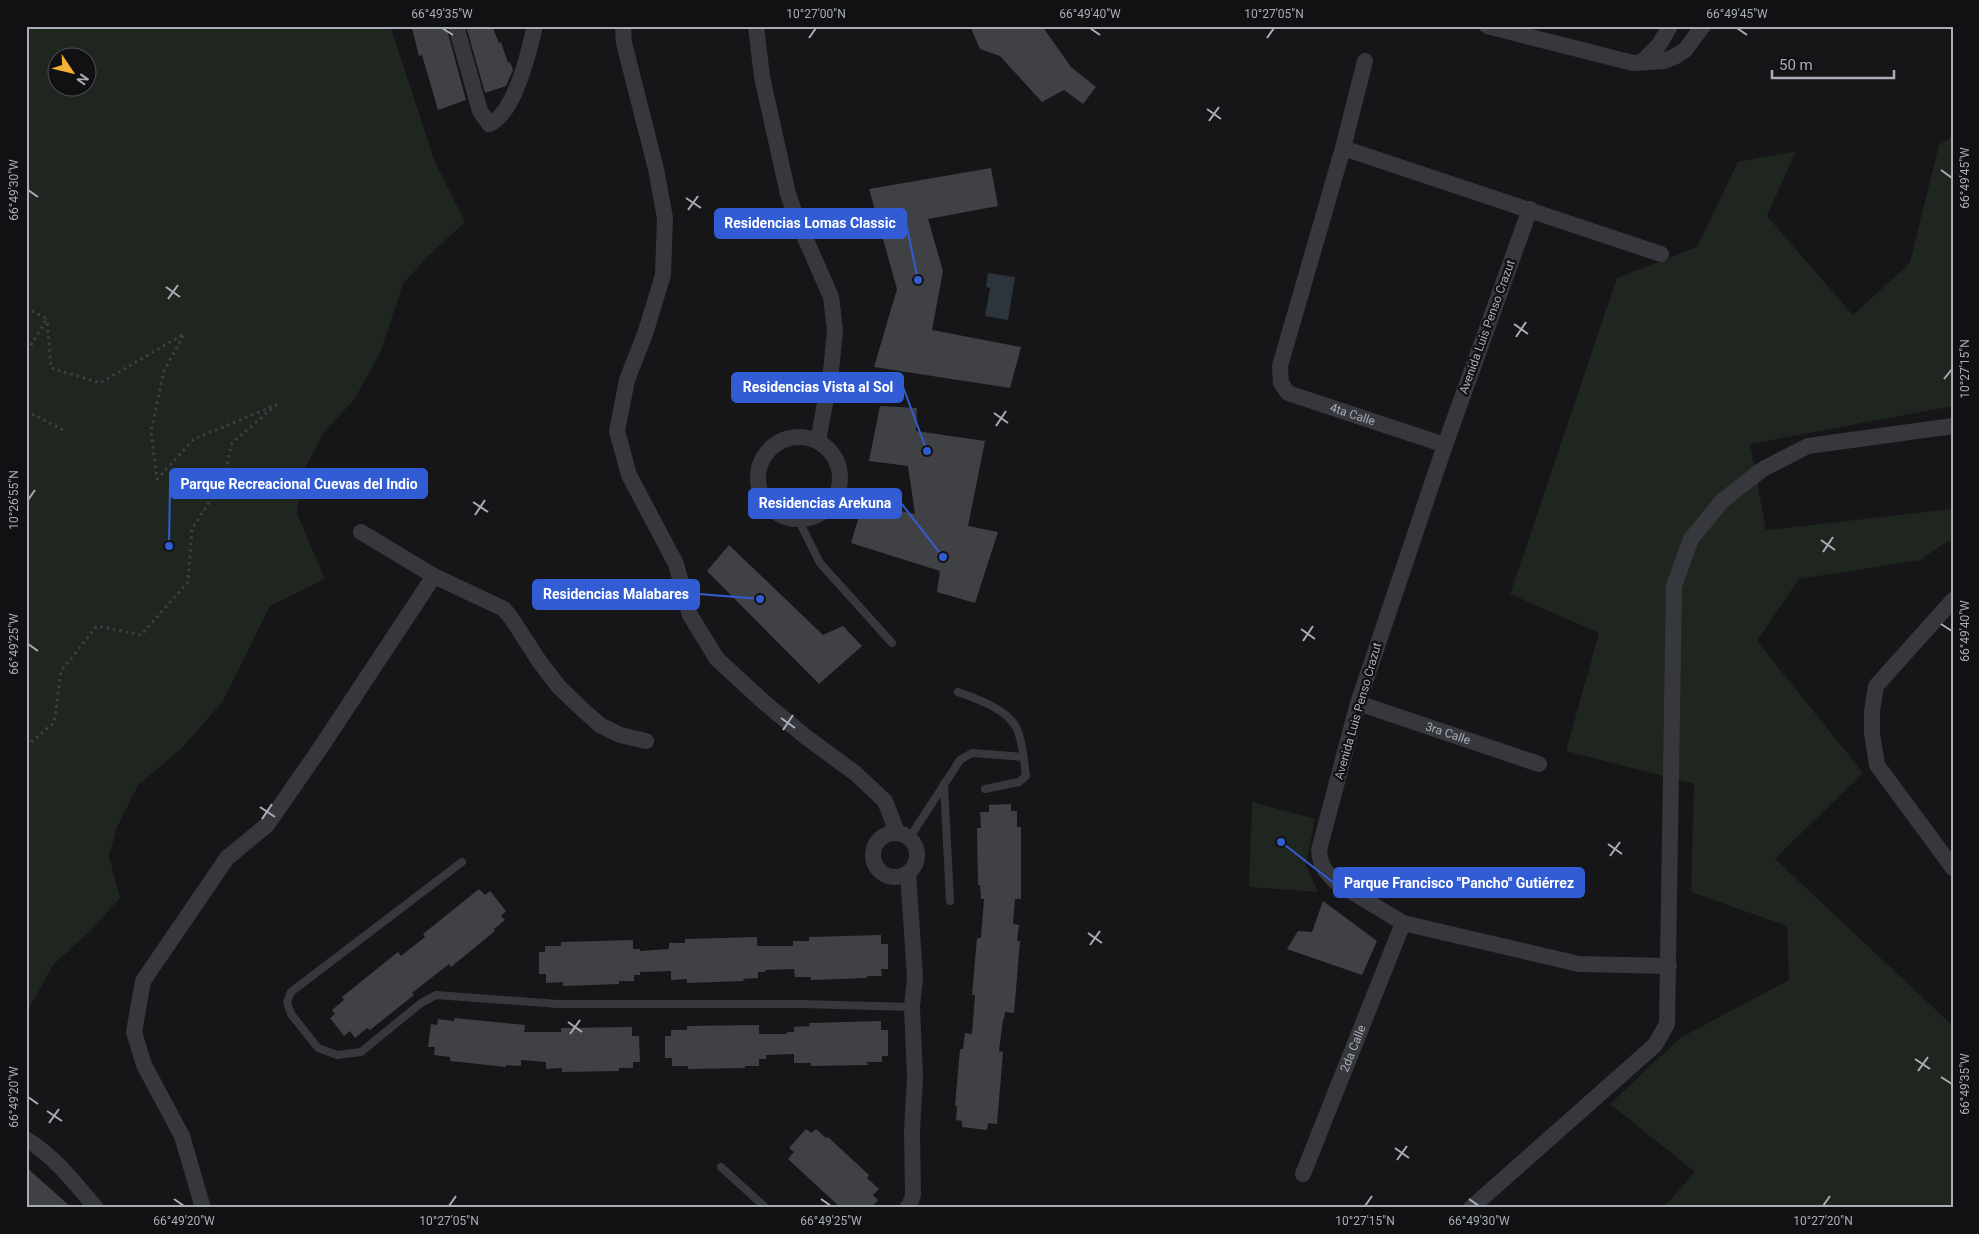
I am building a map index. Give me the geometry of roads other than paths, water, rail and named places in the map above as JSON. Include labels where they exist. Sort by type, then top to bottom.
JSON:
[{"type":"street","points":[[456,26],[480,111],[489,124],[496,121],[512,99],[535,26]]},
{"type":"street","points":[[623,26],[624,43],[652,151],[665,218],[663,275],[646,331],[627,380],[617,431],[630,475],[676,564],[690,616],[717,659],[806,738],[855,773],[885,801],[904,835],[917,850],[918,857],[908,873],[898,877],[891,877],[878,870],[872,856],[877,841],[882,836],[904,835]]},
{"type":"street","points":[[756,26],[762,77],[788,194],[831,297],[835,330],[831,371],[818,442]]},
{"type":"street","points":[[1487,26],[1624,61],[1642,62],[1664,61],[1686,50],[1698,28]]},
{"type":"street","points":[[1642,62],[1659,45],[1670,26]]},
{"type":"street","points":[[1364,61],[1343,148],[1661,254]]},
{"type":"street","name":"4ta Calle","points":[[1343,148],[1280,366],[1281,384],[1288,393],[1445,445]]},
{"type":"street","name":"Avenida Luis Penso Crazut","points":[[1530,209],[1445,445],[1358,703],[1320,850],[1320,862],[1326,874],[1336,882],[1403,923],[1579,964],[1669,966]]},
{"type":"street","points":[[1471,1208],[1656,1045],[1667,1024],[1674,586],[1691,539],[1722,501],[1764,469],[1808,446],[1953,426]]},
{"type":"street","points":[[791,438],[805,438],[818,442],[829,450],[836,461],[840,474],[839,488],[833,501],[824,511],[812,517],[798,519],[785,517],[769,508],[759,488],[758,475],[762,462],[769,451],[779,442],[791,438]]},
{"type":"street","points":[[361,532],[434,576],[504,609],[559,687],[582,710],[600,725],[620,735],[646,740]]},
{"type":"street","points":[[203,1208],[182,1136],[144,1065],[134,1032],[142,981],[227,858],[267,825],[434,576]]},
{"type":"street","points":[[1953,600],[1876,686],[1872,711],[1872,733],[1877,765],[1953,868]]},
{"type":"street","name":"3ra Calle","points":[[1358,703],[1539,764]]},
{"type":"street","points":[[907,1208],[913,1195],[912,1131],[915,1077],[912,1007],[915,978],[908,873]]},
{"type":"street","name":"2da Calle","points":[[1303,1174],[1403,923]]},
{"type":"street","points":[[26,1139],[36,1145],[66,1173],[96,1208]]},
{"type":"lane","points":[[798,519],[820,563],[892,643]]},
{"type":"lane","points":[[958,692],[986,702],[1009,718],[1017,729],[1026,776],[1019,782],[985,789]]},
{"type":"lane","points":[[904,835],[944,784],[960,760],[972,753],[1023,757]]},
{"type":"lane","points":[[944,784],[950,901]]},
{"type":"lane","points":[[462,862],[291,992],[287,1002],[291,1014],[318,1048],[337,1056],[361,1052],[421,1003],[436,995],[558,1004],[801,1004],[912,1007]]},
{"type":"lane","points":[[721,1167],[766,1208]]},
{"type":"place","name":"Residencias Lomas Classic","points":[[918,280]]},
{"type":"place","name":"Residencias Vista al Sol","points":[[927,451]]},
{"type":"place","name":"Parque Recreacional Cuevas del Indio","points":[[169,546]]},
{"type":"place","name":"Residencias Arekuna","points":[[943,557]]},
{"type":"place","name":"Residencias Malabares","points":[[760,599]]},
{"type":"place","name":"Parque Francisco \"Pancho\" Gutiérrez","points":[[1281,842]]}]
